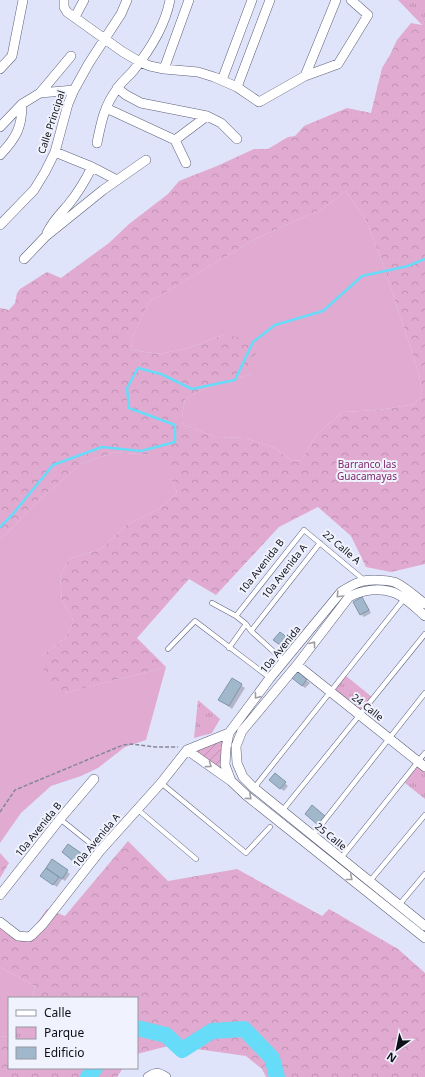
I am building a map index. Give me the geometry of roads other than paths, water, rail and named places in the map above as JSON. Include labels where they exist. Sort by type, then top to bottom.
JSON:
[{"type":"street","points":[[0,69],[12,56],[23,0]]},
{"type":"street","points":[[64,0],[63,4],[65,10],[123,52],[140,62],[164,69],[198,72],[237,87],[257,101],[260,101],[305,76],[339,64],[368,15],[351,0]]},
{"type":"street","points":[[75,17],[84,0]]},
{"type":"street","name":"Calle Principal","points":[[0,225],[34,190],[45,172],[55,152],[68,104],[74,90],[81,76],[121,14],[127,0]]},
{"type":"street","points":[[97,143],[103,114],[106,108],[117,88],[133,71],[156,38],[165,18],[170,0]]},
{"type":"street","points":[[164,69],[189,0]]},
{"type":"street","points":[[222,80],[246,12],[252,0]]},
{"type":"street","points":[[237,87],[270,0]]},
{"type":"street","points":[[305,76],[336,0]]},
{"type":"street","points":[[246,12],[263,17]]},
{"type":"street","points":[[0,127],[22,104],[40,93],[71,56]]},
{"type":"street","points":[[117,88],[141,103],[207,116],[226,126],[237,139]]},
{"type":"street","points":[[40,93],[74,90]]},
{"type":"street","points":[[0,155],[13,141],[18,130],[21,121],[22,104]]},
{"type":"street","points":[[106,108],[175,140],[186,163]]},
{"type":"street","points":[[175,140],[207,116]]},
{"type":"street","points":[[55,152],[92,167],[117,180]]},
{"type":"street","points":[[24,259],[46,236],[103,190],[146,160]]},
{"type":"street","points":[[46,236],[50,227],[82,187],[92,167]]},
{"type":"street","name":"10a Avenida","points":[[226,753],[229,733],[270,678],[341,592],[362,581],[369,581]]},
{"type":"street","points":[[369,581],[396,583],[425,604]]},
{"type":"street","points":[[395,593],[396,583]]},
{"type":"street","points":[[297,665],[349,597],[356,594],[367,591],[395,593],[425,616]]},
{"type":"street","name":"24 Calle","points":[[297,665],[422,764]]},
{"type":"street","name":"25 Calle","points":[[297,665],[242,731],[236,746],[237,763],[244,777],[254,788],[425,926]]},
{"type":"street","points":[[187,750],[229,733]]},
{"type":"street","name":"25 Calle","points":[[187,750],[231,781],[247,796],[425,938]]},
{"type":"street","name":"10a Avenida A","points":[[0,922],[18,936],[28,937],[32,935],[43,924],[100,851],[161,783],[187,750]]},
{"type":"street","name":"25 Calle","points":[[226,753],[225,765],[231,781]]},
{"type":"street","name":"10a Avenida B","points":[[0,895],[60,819],[94,779]]},
{"type":"street","points":[[287,828],[293,819]]},
{"type":"street","points":[[148,1077],[158,1073],[166,1077]]},
{"type":"lane","name":"22 Calle A","points":[[304,530],[369,581]]},
{"type":"lane","name":"10a Avenida B","points":[[236,616],[304,530]]},
{"type":"lane","name":"10a Avenida A","points":[[250,631],[320,543]]},
{"type":"lane","points":[[254,788],[404,599]]},
{"type":"lane","points":[[212,603],[236,616],[246,624],[250,631],[284,661]]},
{"type":"lane","points":[[168,649],[194,621],[270,678]]},
{"type":"lane","points":[[229,648],[246,624]]},
{"type":"lane","points":[[282,811],[425,634]]},
{"type":"lane","points":[[313,835],[425,693]]},
{"type":"lane","points":[[341,858],[422,764],[425,753]]},
{"type":"lane","points":[[161,783],[247,853],[270,827]]},
{"type":"lane","points":[[137,809],[196,859]]},
{"type":"lane","points":[[370,881],[425,815]]},
{"type":"lane","points":[[60,819],[100,851]]},
{"type":"lane","points":[[400,905],[425,874]]},
{"type":"waterway","points":[[0,527],[12,515],[53,465],[102,447],[141,451],[175,442],[175,425],[129,408],[127,388],[138,368],[161,374],[192,389],[235,380],[253,342],[275,325],[323,311],[362,276],[408,266],[425,259]]},
{"type":"waterway","points":[[138,1028],[166,1035],[182,1050],[212,1031],[244,1029],[272,1058],[277,1077]]},
{"type":"waterway","points":[[88,1077],[94,1069]]},
{"type":"park label","name":"Barranco las Guacamayas","points":[[367,470]]}]
